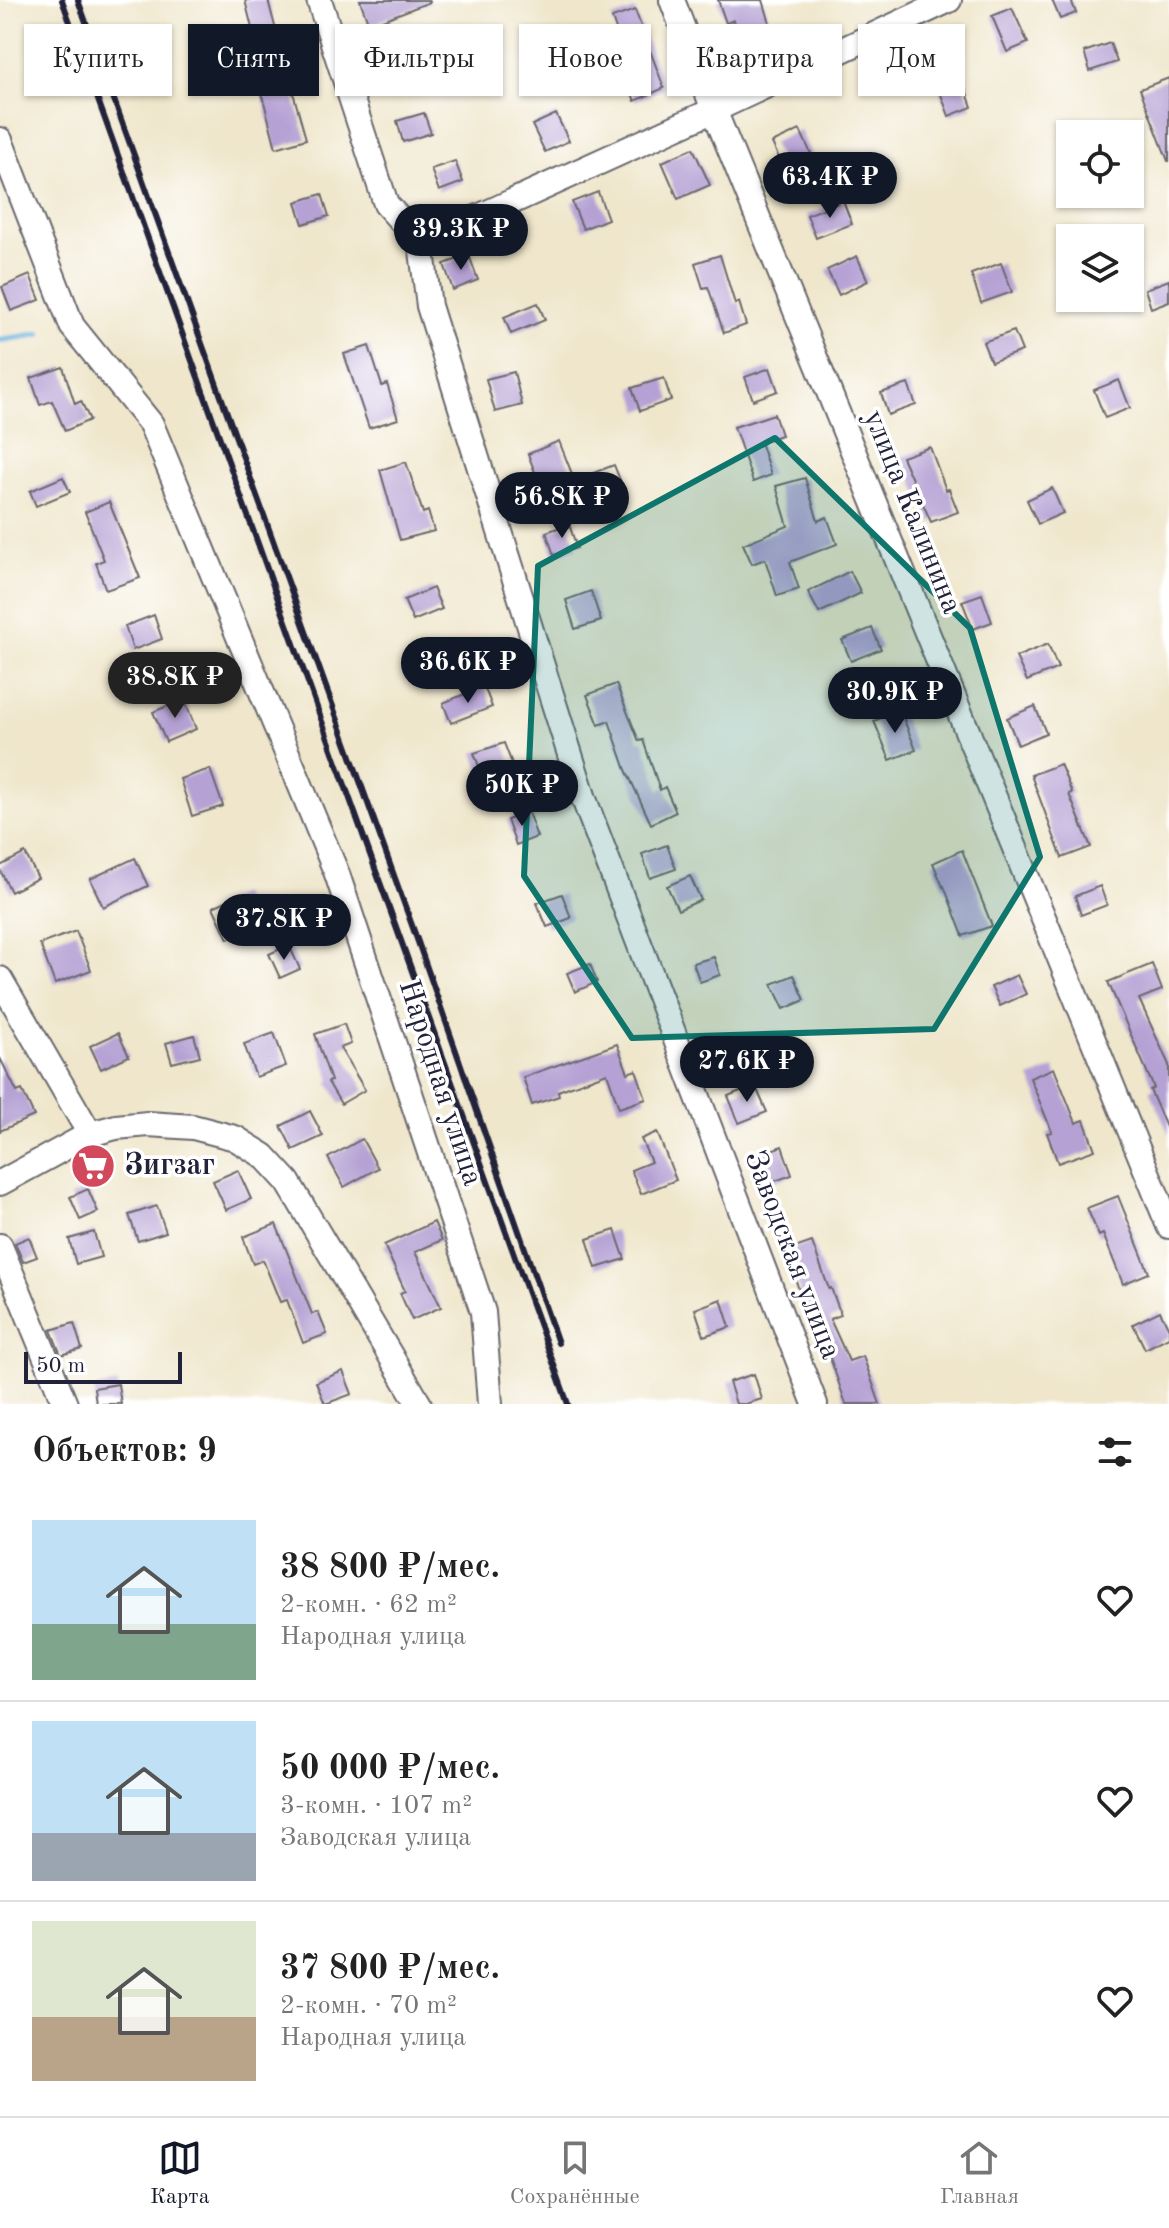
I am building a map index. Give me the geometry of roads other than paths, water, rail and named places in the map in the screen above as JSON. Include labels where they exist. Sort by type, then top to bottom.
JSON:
[{"type":"street","points":[[319,0],[386,204],[421,243],[949,0]]},
{"type":"street","name":"улица Калинина","points":[[672,0],[714,110],[1169,1226]]},
{"type":"street","name":"Народная улица","points":[[0,140],[72,326],[151,424],[337,874],[483,1312],[490,1404]]},
{"type":"street","name":"Заводская улица","points":[[421,243],[429,306],[584,799],[815,1404]]},
{"type":"street","points":[[0,979],[90,1134]]},
{"type":"street","points":[[0,1183],[90,1134],[116,1127],[148,1124],[193,1127],[235,1138],[264,1156],[288,1182],[419,1404]]},
{"type":"street","points":[[0,1246],[65,1404]]},
{"type":"waterway","points":[[0,340],[40,334]]},
{"type":"railway","points":[[62,0],[568,1404]]},
{"type":"railway","points":[[78,0],[418,942],[558,1343]]},
{"type":"place","name":"Зигзаг","points":[[93,1166]]}]
